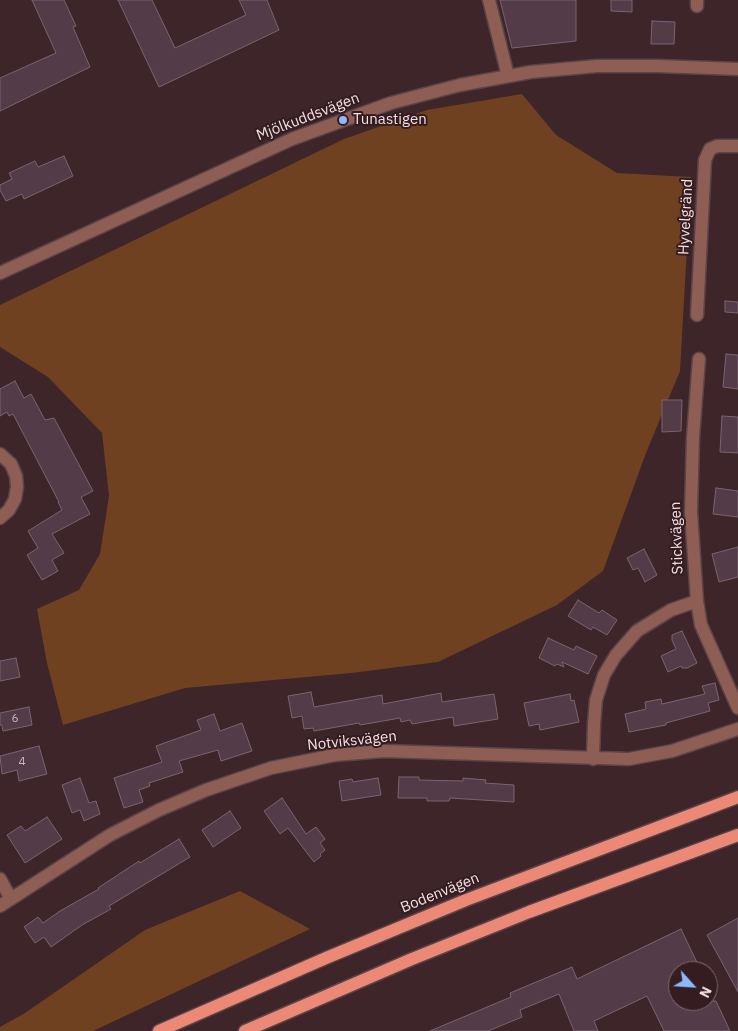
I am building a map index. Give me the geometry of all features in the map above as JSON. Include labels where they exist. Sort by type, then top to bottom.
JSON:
[{"type":"main road","name":"Bodenvägen","points":[[159,1031],[326,958],[466,900],[738,797]]},
{"type":"main road","points":[[245,1031],[403,963],[493,927],[738,836]]},
{"type":"street","points":[[489,0],[508,76]]},
{"type":"street","name":"Mjölkuddsvägen","points":[[0,273],[292,139],[391,103],[460,85],[531,72],[597,66],[738,69]]},
{"type":"street","name":"Hyvelgränd","points":[[697,315],[705,160],[710,149],[717,146],[738,146]]},
{"type":"street","name":"Stickvägen","points":[[699,360],[693,437],[691,512],[696,601],[701,625],[738,708]]},
{"type":"street","points":[[0,454],[11,464],[18,487],[15,499],[9,510],[0,518]]},
{"type":"street","points":[[593,759],[596,700],[604,675],[616,655],[637,631],[671,610],[696,601]]},
{"type":"street","name":"Notviksvägen","points":[[0,906],[110,835],[159,810],[206,790],[271,768],[335,756],[384,751],[628,759],[672,751],[738,729]]},
{"type":"street","points":[[0,879],[11,899]]},
{"type":"shaded area","points":[[522,94],[556,135],[617,173],[691,177],[680,371],[646,453],[603,571],[557,605],[438,662],[351,673],[185,688],[63,725],[47,663],[37,609],[79,590],[100,554],[109,496],[102,433],[48,377],[0,347],[0,305],[344,139],[427,110]]},
{"type":"shaded area","points":[[240,891],[310,929],[93,1031],[0,1031],[0,1027],[25,1013],[145,930]]},
{"type":"building","points":[[32,0],[64,0],[76,26],[73,27],[90,67],[0,111],[0,78],[56,53]]},
{"type":"building","points":[[118,0],[152,0],[175,48],[246,15],[239,0],[267,0],[279,30],[159,87]]},
{"type":"building","points":[[500,0],[576,0],[576,41],[512,48]]},
{"type":"building","points":[[611,0],[632,0],[632,12],[611,11]]},
{"type":"building","points":[[652,21],[675,22],[674,44],[651,44]]},
{"type":"building","points":[[64,156],[73,176],[24,199],[22,194],[6,201],[0,190],[0,185],[12,179],[9,173],[35,161],[38,167]]},
{"type":"building","points":[[725,301],[738,302],[738,313],[725,312]]},
{"type":"building","points":[[726,354],[738,355],[738,389],[723,387]]},
{"type":"building","points":[[15,381],[24,398],[31,394],[45,420],[54,418],[93,491],[81,497],[90,514],[52,534],[64,553],[52,560],[58,571],[42,580],[27,555],[38,548],[28,531],[62,510],[13,414],[9,416],[7,412],[0,416],[0,389]]},
{"type":"building","points":[[662,400],[682,400],[681,431],[662,432]]},
{"type":"building","points":[[722,416],[738,417],[738,453],[720,452]]},
{"type":"building","points":[[716,488],[738,491],[738,517],[713,514]]},
{"type":"building","points":[[738,547],[738,577],[719,582],[712,554]]},
{"type":"building","points":[[644,549],[657,575],[645,582],[638,568],[633,570],[627,558]]},
{"type":"building","points":[[578,600],[599,613],[602,610],[617,620],[607,635],[593,627],[591,630],[568,616]]},
{"type":"building","points":[[682,631],[697,663],[687,668],[682,668],[681,666],[668,672],[661,656],[676,649],[672,635]]},
{"type":"building","points":[[548,638],[574,650],[576,646],[597,656],[588,674],[562,662],[564,667],[557,664],[555,666],[539,658]]},
{"type":"building","points":[[16,658],[20,677],[0,681],[0,661]]},
{"type":"building","points":[[715,683],[719,700],[708,703],[710,711],[666,723],[666,725],[629,732],[625,714],[646,709],[645,702],[661,699],[662,704],[705,694],[702,686]]},
{"type":"building","points":[[311,692],[314,707],[382,695],[383,704],[441,693],[442,702],[494,694],[498,719],[454,726],[453,717],[412,724],[410,720],[401,722],[400,718],[314,731],[313,728],[304,729],[302,716],[292,718],[288,696]]},
{"type":"building","points":[[570,694],[571,701],[574,700],[579,722],[540,730],[539,724],[529,726],[524,703]]},
{"type":"building","points":[[29,707],[32,725],[3,731],[2,725],[0,725],[0,713]]},
{"type":"building","points":[[214,714],[220,731],[242,723],[252,751],[221,761],[218,750],[179,761],[183,772],[149,783],[150,786],[139,790],[143,802],[124,808],[114,778],[162,762],[156,746],[201,730],[197,720]]},
{"type":"building","points":[[39,746],[47,774],[19,781],[17,770],[2,774],[0,756]]},
{"type":"building","points":[[399,777],[419,777],[419,780],[463,781],[463,778],[486,780],[485,783],[514,785],[514,802],[450,798],[449,801],[427,801],[427,798],[398,798]]},
{"type":"building","points":[[80,778],[89,803],[96,801],[100,814],[84,821],[80,810],[72,813],[62,785]]},
{"type":"building","points":[[378,778],[381,795],[342,801],[339,781],[352,779],[353,782]]},
{"type":"building","points":[[282,798],[306,834],[316,827],[325,839],[320,843],[325,850],[314,862],[288,828],[280,834],[264,811]]},
{"type":"building","points":[[230,811],[241,828],[213,847],[202,830]]},
{"type":"building","points":[[47,817],[62,839],[25,863],[7,835],[21,826],[25,831]]},
{"type":"building","points":[[179,839],[190,857],[109,906],[111,909],[82,925],[51,947],[44,937],[35,943],[24,927],[38,917],[43,923],[99,889],[139,861],[140,863]]},
{"type":"building","points":[[738,918],[738,992],[707,935]]},
{"type":"building","points":[[681,929],[696,961],[668,961],[668,1011],[718,1011],[718,1005],[730,1031],[664,1031],[647,996],[594,1021],[598,1031],[574,1031],[559,994],[520,1010],[522,1017],[488,1031],[430,1031],[511,997],[510,993],[572,967],[577,979]]},
{"type":"place","name":"Tunastigen","points":[[343,120]]}]
